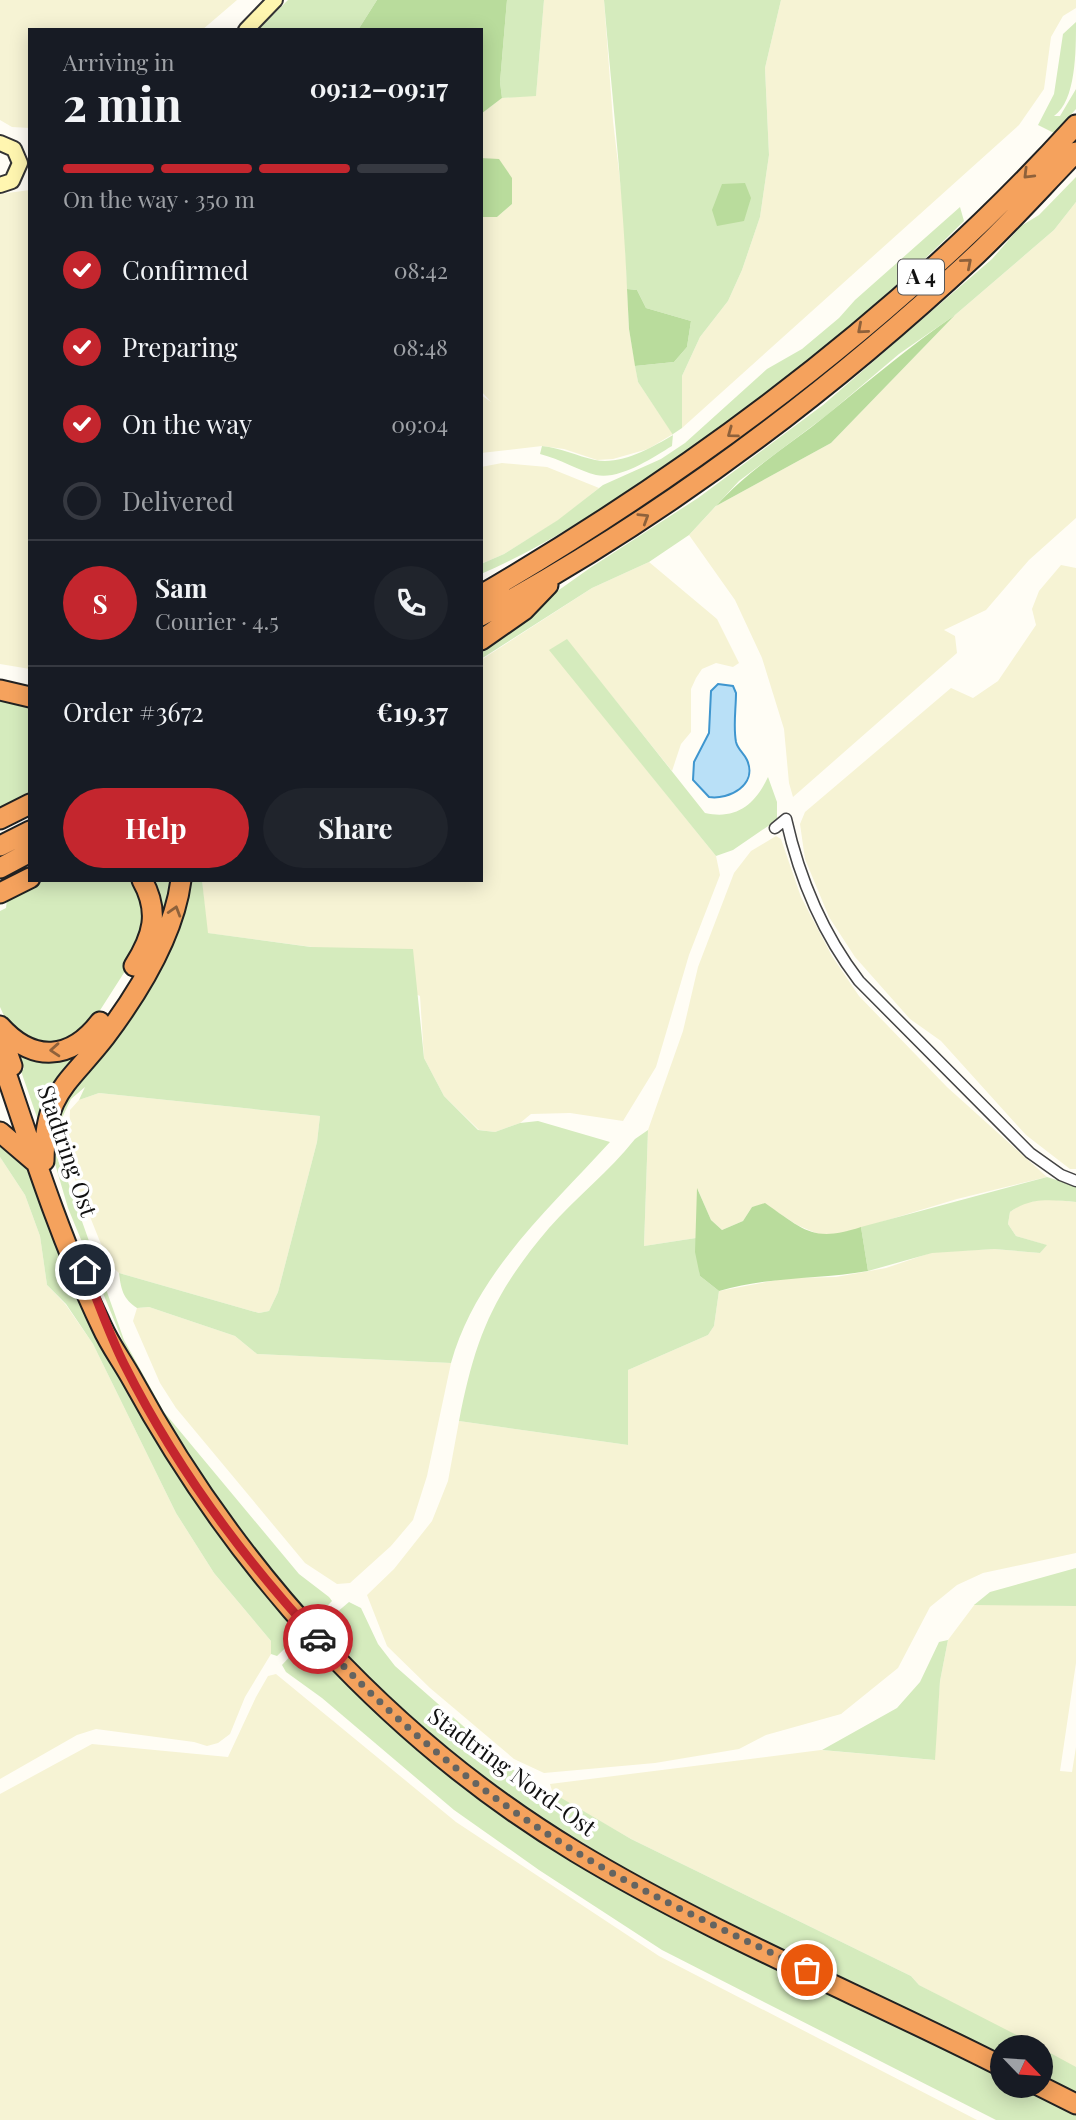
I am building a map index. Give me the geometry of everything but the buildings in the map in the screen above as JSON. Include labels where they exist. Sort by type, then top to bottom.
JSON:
[{"type":"highway","name":"A 4","points":[[483,594],[638,499],[755,416],[825,360],[955,247],[1076,125]]},
{"type":"highway","name":"A 4","points":[[483,615],[664,505],[787,418],[977,254],[1076,152]]},
{"type":"highway","points":[[483,638],[524,610],[565,567]]},
{"type":"highway","points":[[483,583],[514,576]]},
{"type":"highway","points":[[0,677],[28,683]]},
{"type":"highway","points":[[0,690],[28,697]]},
{"type":"highway","points":[[0,819],[28,805]]},
{"type":"highway","points":[[0,846],[28,832]]},
{"type":"highway","points":[[0,868],[28,853]]},
{"type":"highway","points":[[0,893],[28,879]]},
{"type":"highway","points":[[0,1027],[34,1051],[58,1052],[76,1047],[90,1035],[146,948],[153,928],[154,914],[143,882]]},
{"type":"highway","points":[[40,1163],[44,1133],[56,1095],[105,1037],[159,951],[178,903],[181,882]]},
{"type":"highway","name":"Stadtring Ost","points":[[0,1032],[40,1163],[122,1362]]},
{"type":"highway","points":[[0,1055],[40,1163]]},
{"type":"highway","points":[[0,1132],[40,1163]]},
{"type":"highway","name":"Stadtring Nord-Ost","points":[[122,1362],[178,1458],[253,1563],[329,1652],[372,1694],[450,1762],[575,1851],[663,1901],[990,2061]]},
{"type":"highway","points":[[1054,2093],[1076,2104]]},
{"type":"main road","points":[[236,28],[263,0]]},
{"type":"main road","points":[[248,28],[275,0]]},
{"type":"main road","points":[[4,144],[28,148]]},
{"type":"main road","points":[[0,185],[12,181],[25,164],[4,144]]},
{"type":"street","points":[[775,828],[786,819],[811,898],[833,944],[859,981],[1030,1153],[1061,1175],[1076,1181]]},
{"type":"shaded area","points":[[0,0],[237,0],[204,28],[28,28],[28,128],[12,127],[0,120]]},
{"type":"shaded area","points":[[544,0],[604,0],[613,121],[624,214],[629,329],[638,382],[673,434],[648,449],[613,459],[597,460],[564,449],[542,446],[483,453],[483,396],[491,402],[483,393],[483,217],[497,217],[512,204],[512,179],[499,160],[483,158],[483,112],[502,98],[536,95]]},
{"type":"shaded area","points":[[781,0],[1076,0],[1076,8],[1063,16],[1051,37],[1044,89],[1019,125],[682,428],[682,376],[700,337],[728,301],[760,217],[769,155],[765,68]]},
{"type":"shaded area","points":[[28,190],[28,669],[0,664],[0,194]]},
{"type":"shaded area","points":[[1076,202],[1076,518],[1029,560],[986,610],[944,630],[955,636],[957,653],[793,797],[789,783],[784,729],[762,658],[735,600],[689,535],[716,506],[831,443],[955,315],[1054,230]]},
{"type":"shaded area","points":[[502,463],[547,467],[599,488],[559,520],[504,554],[483,563],[483,467]]},
{"type":"shaded area","points":[[649,562],[717,619],[739,663],[733,667],[716,663],[702,669],[696,678],[691,689],[691,732],[681,744],[672,771],[567,640],[550,650],[716,856],[720,875],[689,955],[656,1067],[623,1121],[570,1113],[531,1114],[520,1123],[495,1132],[479,1130],[444,1096],[424,1058],[420,996],[312,947],[207,933],[202,882],[483,882],[483,659],[592,588]]},
{"type":"shaded area","points":[[1061,565],[1076,568],[1076,1169],[1070,1169],[1026,1135],[941,1041],[910,1019],[855,957],[829,917],[805,859],[800,824],[805,812],[951,688],[973,698],[998,681],[1036,625],[1032,609],[1039,591]]},
{"type":"shaded area","points":[[776,836],[781,839],[801,897],[832,956],[859,996],[947,1087],[1047,1177],[957,1199],[835,1236],[818,1234],[797,1225],[765,1204],[752,1207],[743,1221],[722,1230],[711,1220],[698,1190],[696,1238],[644,1246],[648,1130],[683,1031],[698,967],[734,873],[751,851]]},
{"type":"shaded area","points":[[99,1093],[320,1116],[317,1142],[278,1292],[269,1311],[259,1313],[119,1273],[109,1264],[68,1162],[70,1110],[79,1100]]},
{"type":"shaded area","points":[[0,1157],[25,1195],[40,1236],[47,1285],[66,1305],[93,1344],[176,1513],[214,1573],[271,1641],[271,1654],[245,1697],[230,1734],[218,1743],[207,1746],[96,1729],[77,1735],[0,1779]]},
{"type":"shaded area","points":[[1046,1199],[1076,1202],[1076,1553],[983,1573],[957,1585],[930,1607],[898,1668],[841,1714],[766,1735],[739,1749],[655,1763],[544,1773],[514,1759],[430,1688],[387,1646],[367,1595],[394,1569],[432,1521],[448,1481],[459,1421],[628,1445],[628,1370],[708,1335],[714,1326],[719,1291],[787,1278],[836,1277],[886,1268],[933,1252],[994,1249],[1040,1253],[1046,1245],[1016,1236],[1008,1224],[1010,1212],[1023,1203]]},
{"type":"shaded area","points":[[149,1307],[235,1336],[257,1354],[451,1363],[427,1476],[413,1520],[391,1546],[350,1583],[337,1584],[305,1563],[176,1408],[160,1383],[133,1321],[137,1308]]},
{"type":"shaded area","points":[[975,1604],[1076,1606],[1076,1663],[1060,1771],[1072,1772],[1076,1747],[1076,2069],[1054,2057],[1054,2035],[1012,2035],[919,1985],[911,1976],[631,1839],[553,1794],[550,1784],[821,1750],[934,1760],[940,1681],[948,1640]]},
{"type":"shaded area","points":[[276,1674],[456,1822],[659,1956],[977,2120],[0,2120],[0,1794],[92,1744],[228,1757],[268,1676]]},
{"type":"green space","points":[[288,0],[377,0],[359,28],[260,28]]},
{"type":"green space","points":[[377,0],[507,0],[500,82],[502,98],[483,112],[483,28],[359,28]]},
{"type":"green space","points":[[507,0],[544,0],[536,96],[502,98],[500,82]]},
{"type":"green space","points":[[604,0],[781,0],[765,68],[769,155],[760,217],[728,301],[700,337],[682,376],[682,428],[673,435],[638,382],[635,366],[674,362],[687,347],[691,321],[646,308],[637,290],[627,289]]},
{"type":"green space","points":[[1076,22],[1071,87],[1067,99],[1054,116],[1060,116],[1076,89],[1076,109],[1054,133],[1038,125],[1054,94],[1063,34]]},
{"type":"green space","points":[[483,158],[499,159],[512,178],[512,204],[497,217],[483,217]]},
{"type":"green space","points":[[1076,177],[1076,202],[1054,230],[955,315],[899,354],[827,415],[739,481],[689,535],[649,562],[592,588],[483,658],[483,644],[590,568],[698,498],[823,405],[992,259],[1021,226],[1039,215]]},
{"type":"green space","points":[[745,183],[751,198],[744,221],[717,226],[712,210],[722,184]]},
{"type":"green space","points":[[960,207],[964,221],[928,256],[853,323],[774,387],[589,516],[525,553],[483,573],[483,563],[504,554],[558,520],[603,485],[661,459],[685,443],[767,369],[802,349],[839,318],[855,300]]},
{"type":"green space","points":[[627,289],[637,290],[646,308],[691,321],[687,347],[674,362],[635,366],[629,329]]},
{"type":"green space","points":[[955,315],[831,443],[716,506],[756,469]]},
{"type":"green space","points":[[673,435],[672,446],[636,467],[605,476],[540,454],[542,446],[595,460],[615,460],[636,454]]},
{"type":"green space","points":[[567,639],[705,813],[726,814],[743,808],[751,803],[768,777],[777,802],[777,820],[733,850],[716,856],[549,650]]},
{"type":"green space","points":[[0,696],[28,702],[28,795],[0,809]]},
{"type":"green space","points":[[41,882],[137,882],[144,891],[143,943],[90,1026],[48,1048],[10,1029],[0,1007],[0,911],[6,908],[7,900]]},
{"type":"green space","points":[[148,882],[177,882],[165,929],[41,1129],[21,1071],[24,1069],[21,1058],[17,1059],[12,1043],[29,1054],[97,1033],[147,955]]},
{"type":"green space","points":[[186,882],[202,882],[208,933],[311,947],[413,949],[424,1058],[444,1096],[478,1130],[495,1132],[520,1123],[538,1121],[610,1142],[539,1218],[496,1271],[463,1330],[451,1363],[257,1354],[235,1336],[149,1307],[137,1308],[124,1293],[119,1273],[259,1313],[269,1311],[278,1292],[317,1142],[320,1116],[99,1093],[79,1100],[85,1087],[71,1099],[61,1120],[61,1162],[124,1340],[164,1412],[299,1574],[332,1601],[310,1624],[211,1499],[133,1366],[68,1208],[51,1150],[54,1115],[85,1067]]},
{"type":"green space","points":[[648,1130],[644,1246],[696,1238],[700,1276],[719,1291],[714,1326],[708,1335],[628,1370],[628,1445],[459,1421],[480,1341],[500,1296],[514,1274],[559,1217],[635,1139]]},
{"type":"green space","points":[[0,1138],[31,1174],[167,1456],[230,1549],[301,1633],[277,1656],[271,1654],[271,1641],[214,1573],[176,1513],[93,1344],[66,1304],[47,1285],[40,1236],[25,1195],[0,1157]]},
{"type":"green space","points":[[1047,1177],[1076,1186],[1076,1202],[1042,1201],[1026,1204],[1010,1212],[1008,1224],[1016,1236],[1047,1245],[1040,1253],[994,1249],[932,1253],[868,1271],[861,1227]]},
{"type":"green space","points":[[697,1188],[711,1220],[722,1230],[743,1221],[752,1207],[765,1203],[800,1227],[820,1234],[845,1232],[861,1227],[868,1271],[774,1280],[719,1291],[700,1276],[695,1252]]},
{"type":"green space","points":[[1076,1568],[1076,1606],[974,1605],[990,1592]]},
{"type":"green space","points":[[349,1602],[361,1608],[378,1644],[395,1666],[512,1769],[631,1839],[911,1976],[919,1985],[1017,2035],[990,2035],[990,2056],[595,1858],[448,1755],[316,1630]]},
{"type":"green space","points":[[306,1639],[516,1822],[990,2069],[990,2098],[1045,2098],[1076,2114],[1076,2120],[996,2120],[662,1950],[539,1870],[454,1810],[322,1698],[286,1672],[282,1665]]},
{"type":"green space","points":[[948,1640],[940,1681],[935,1760],[822,1750],[897,1708],[920,1682],[939,1642]]},
{"type":"green space","points":[[1054,2055],[1076,2067],[1076,2099],[1054,2088]]},
{"type":"water","points":[[718,684],[733,686],[736,693],[736,742],[747,760],[749,777],[740,789],[733,793],[709,797],[693,780],[694,762],[709,733],[711,691]]},
{"type":"way so far","points":[[318,1639],[412,1731],[494,1796],[537,1826],[663,1901],[807,1970]]},
{"type":"route","points":[[85,1270],[114,1336],[122,1362],[178,1458],[203,1497],[253,1563],[318,1639]]}]
